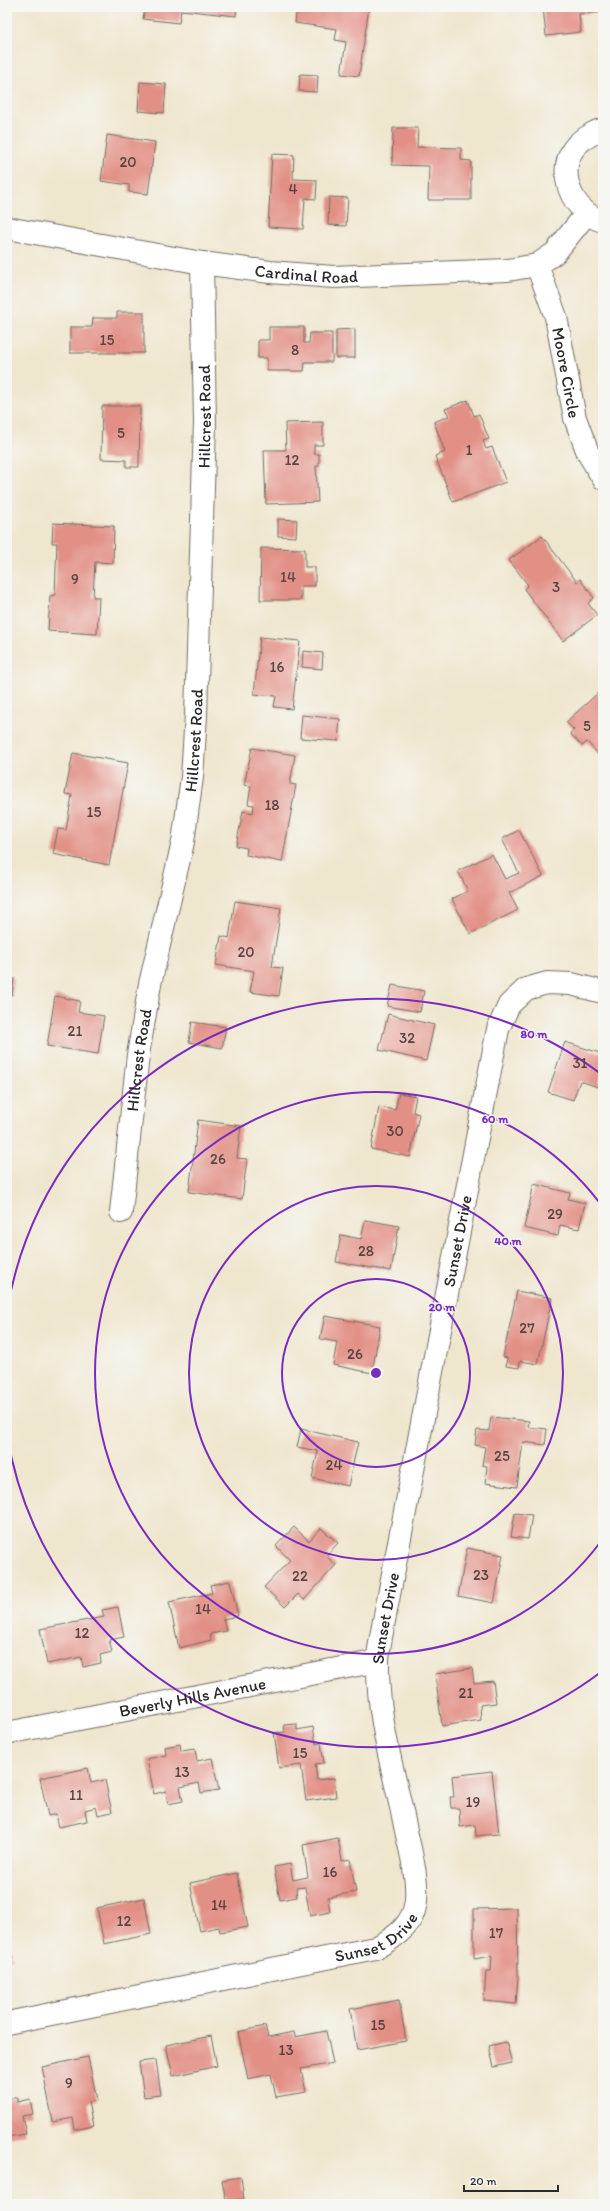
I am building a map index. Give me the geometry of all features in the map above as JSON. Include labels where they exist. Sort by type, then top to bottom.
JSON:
[{"type":"street","name":"Cardinal Road","points":[[7,228],[202,263],[270,272],[333,277],[508,270],[538,265],[555,253],[594,217],[572,198],[566,178],[569,157],[578,144],[585,137],[603,130]]},
{"type":"street","name":"Hillcrest Road","points":[[121,1212],[138,1055],[150,984],[183,842],[192,777],[196,715],[205,422],[202,263]]},
{"type":"street","name":"Moore Circle","points":[[538,265],[556,317],[575,418],[588,453],[603,478]]},
{"type":"street","name":"Sunset Drive","points":[[7,2023],[375,1948],[396,1937],[409,1922],[416,1901],[414,1871],[378,1689],[378,1661],[383,1626],[498,1029],[509,1005],[526,989],[547,983],[570,984],[603,992]]},
{"type":"street","name":"Beverly Hills Avenue","points":[[7,1733],[378,1661]]},
{"type":"building","points":[[145,7],[237,7],[236,16],[181,10],[179,23],[143,19]]},
{"type":"building","points":[[297,7],[369,7],[359,76],[341,74],[346,42],[335,40],[337,29],[295,23]]},
{"type":"building","points":[[543,7],[603,7],[603,12],[579,14],[581,32],[546,36]]},
{"type":"building","points":[[300,74],[318,75],[317,92],[299,91]]},
{"type":"building","points":[[140,82],[166,84],[164,113],[138,111]]},
{"type":"building","points":[[393,128],[418,128],[417,147],[461,148],[461,160],[471,161],[471,200],[428,200],[429,166],[392,165]]},
{"type":"building","points":[[107,135],[155,142],[148,194],[129,192],[129,185],[101,181]]},
{"type":"building","points":[[272,154],[294,155],[293,179],[317,180],[316,199],[305,198],[303,229],[268,227]]},
{"type":"building","points":[[329,197],[348,198],[346,226],[328,225]]},
{"type":"building","points":[[117,312],[144,312],[144,353],[70,353],[70,327],[92,327],[93,318],[117,318]]},
{"type":"building","points":[[269,327],[304,327],[304,343],[309,343],[310,333],[332,333],[332,362],[305,362],[304,371],[267,371],[267,358],[258,358],[258,340],[269,340]]},
{"type":"building","points":[[355,329],[355,358],[336,358],[336,330]]},
{"type":"building","points":[[468,400],[474,416],[479,414],[489,439],[483,441],[486,449],[492,447],[506,482],[453,502],[435,456],[445,452],[434,422],[449,416],[445,409]]},
{"type":"building","points":[[102,406],[140,406],[139,467],[126,467],[126,460],[101,459]]},
{"type":"building","points":[[323,422],[323,445],[314,445],[314,454],[319,454],[319,466],[316,466],[318,502],[266,504],[264,450],[286,450],[285,423]]},
{"type":"building","points":[[278,519],[297,520],[296,537],[278,536]]},
{"type":"building","points":[[53,523],[114,526],[113,563],[95,562],[93,597],[99,597],[97,634],[48,631],[50,596],[55,595],[57,543],[52,543]]},
{"type":"building","points":[[542,536],[577,582],[580,579],[594,598],[588,603],[597,615],[563,641],[524,589],[528,585],[509,560]]},
{"type":"building","points":[[261,548],[305,549],[305,567],[315,567],[315,586],[301,586],[301,600],[260,600]]},
{"type":"building","points":[[260,637],[300,641],[292,709],[274,707],[276,696],[254,694]]},
{"type":"building","points":[[303,651],[323,653],[322,669],[302,667]]},
{"type":"building","points":[[598,693],[603,698],[603,759],[587,742],[582,746],[570,733],[574,730],[566,722]]},
{"type":"building","points":[[302,715],[340,719],[338,741],[300,738]]},
{"type":"building","points":[[252,748],[295,755],[290,784],[296,785],[282,862],[246,855],[247,848],[236,846],[243,811],[253,813],[254,805],[248,804],[251,786],[244,785]]},
{"type":"building","points":[[73,753],[128,763],[109,865],[53,854],[58,829],[66,830],[72,795],[65,794]]},
{"type":"building","points":[[519,830],[543,876],[509,893],[518,910],[470,934],[452,899],[468,891],[458,871],[492,854],[505,879],[519,873],[502,839]]},
{"type":"building","points":[[235,901],[281,908],[272,967],[283,968],[279,996],[250,992],[254,971],[216,965],[221,936],[229,938]]},
{"type":"building","points":[[7,977],[14,978],[12,995],[7,994]]},
{"type":"building","points":[[392,985],[424,991],[420,1012],[387,1006]]},
{"type":"building","points":[[55,996],[80,1001],[78,1012],[104,1016],[98,1054],[47,1046]]},
{"type":"building","points":[[388,1014],[434,1025],[426,1061],[379,1050]]},
{"type":"building","points":[[192,1022],[226,1027],[222,1048],[189,1042]]},
{"type":"building","points":[[565,1042],[603,1054],[603,1071],[598,1087],[580,1081],[573,1100],[548,1092]]},
{"type":"building","points":[[399,1093],[416,1096],[413,1112],[419,1114],[410,1157],[371,1149],[379,1107],[395,1110]]},
{"type":"building","points":[[198,1120],[241,1126],[237,1158],[247,1159],[242,1199],[189,1192]]},
{"type":"building","points":[[534,1184],[570,1193],[568,1199],[585,1203],[579,1229],[560,1225],[558,1236],[524,1228]]},
{"type":"building","points":[[365,1220],[399,1226],[391,1271],[336,1262],[341,1235],[361,1239]]},
{"type":"building","points":[[517,1291],[552,1298],[538,1364],[520,1361],[519,1368],[506,1366],[507,1358],[503,1357]]},
{"type":"building","points":[[325,1316],[380,1326],[372,1373],[333,1365],[337,1342],[320,1339]]},
{"type":"building","points":[[491,1417],[529,1421],[528,1427],[547,1429],[545,1445],[523,1442],[517,1487],[485,1483],[487,1466],[482,1465],[485,1447],[475,1445],[477,1430],[489,1431]]},
{"type":"building","points":[[301,1429],[358,1442],[348,1486],[312,1478],[318,1451],[297,1447]]},
{"type":"building","points":[[515,1513],[532,1515],[528,1539],[511,1537]]},
{"type":"building","points":[[294,1527],[309,1541],[321,1528],[338,1543],[326,1556],[336,1565],[304,1600],[298,1594],[285,1607],[264,1587],[290,1560],[276,1546]]},
{"type":"building","points":[[467,1548],[503,1555],[494,1603],[458,1596]]},
{"type":"building","points":[[230,1581],[238,1616],[223,1619],[226,1631],[210,1634],[211,1640],[179,1648],[169,1602],[212,1593],[210,1585]]},
{"type":"building","points":[[118,1607],[124,1637],[109,1640],[112,1652],[100,1655],[101,1663],[83,1667],[81,1657],[47,1664],[40,1629],[104,1617],[102,1610]]},
{"type":"building","points":[[472,1668],[474,1683],[493,1681],[496,1703],[480,1705],[481,1720],[442,1726],[435,1674]]},
{"type":"building","points":[[297,1724],[297,1730],[313,1727],[316,1744],[321,1743],[324,1763],[315,1764],[317,1780],[334,1778],[336,1797],[306,1801],[301,1765],[279,1768],[274,1733],[285,1732],[284,1725]]},
{"type":"building","points":[[180,1744],[181,1751],[195,1749],[197,1761],[212,1758],[219,1790],[201,1793],[199,1783],[180,1787],[183,1801],[168,1804],[166,1791],[154,1794],[147,1759],[166,1755],[165,1747]]},
{"type":"building","points":[[88,1768],[91,1783],[105,1780],[112,1812],[98,1815],[96,1807],[85,1810],[87,1821],[59,1827],[56,1814],[48,1816],[40,1778]]},
{"type":"building","points":[[492,1771],[499,1834],[476,1836],[475,1825],[460,1827],[459,1808],[451,1808],[450,1797],[454,1797],[452,1776]]},
{"type":"building","points":[[338,1838],[342,1861],[350,1859],[356,1892],[328,1897],[330,1912],[310,1916],[305,1887],[296,1888],[297,1897],[280,1900],[274,1867],[290,1864],[293,1880],[308,1877],[303,1845]]},
{"type":"building","points":[[237,1873],[248,1927],[220,1932],[219,1927],[200,1931],[190,1883]]},
{"type":"building","points":[[144,1898],[151,1934],[104,1944],[97,1908]]},
{"type":"building","points":[[517,1908],[518,1976],[516,2004],[484,2001],[486,1971],[491,1971],[492,1956],[474,1959],[474,1909]]},
{"type":"building","points":[[7,1936],[13,1959],[7,1960]]},
{"type":"building","points":[[399,2000],[406,2041],[357,2050],[350,2009]]},
{"type":"building","points":[[265,2026],[268,2037],[294,2032],[295,2037],[326,2031],[333,2063],[301,2069],[306,2092],[276,2097],[271,2074],[248,2079],[238,2032]]},
{"type":"building","points":[[211,2036],[217,2066],[173,2076],[166,2045]]},
{"type":"building","points":[[506,2042],[512,2063],[494,2067],[489,2046]]},
{"type":"building","points":[[88,2057],[97,2100],[88,2102],[93,2126],[75,2130],[73,2118],[53,2122],[42,2067]]},
{"type":"building","points":[[156,2060],[161,2095],[144,2097],[139,2062]]},
{"type":"building","points":[[17,2097],[17,2102],[30,2099],[33,2114],[22,2116],[26,2134],[7,2137],[7,2099]]},
{"type":"building","points":[[241,2177],[244,2199],[226,2201],[222,2180]]}]
